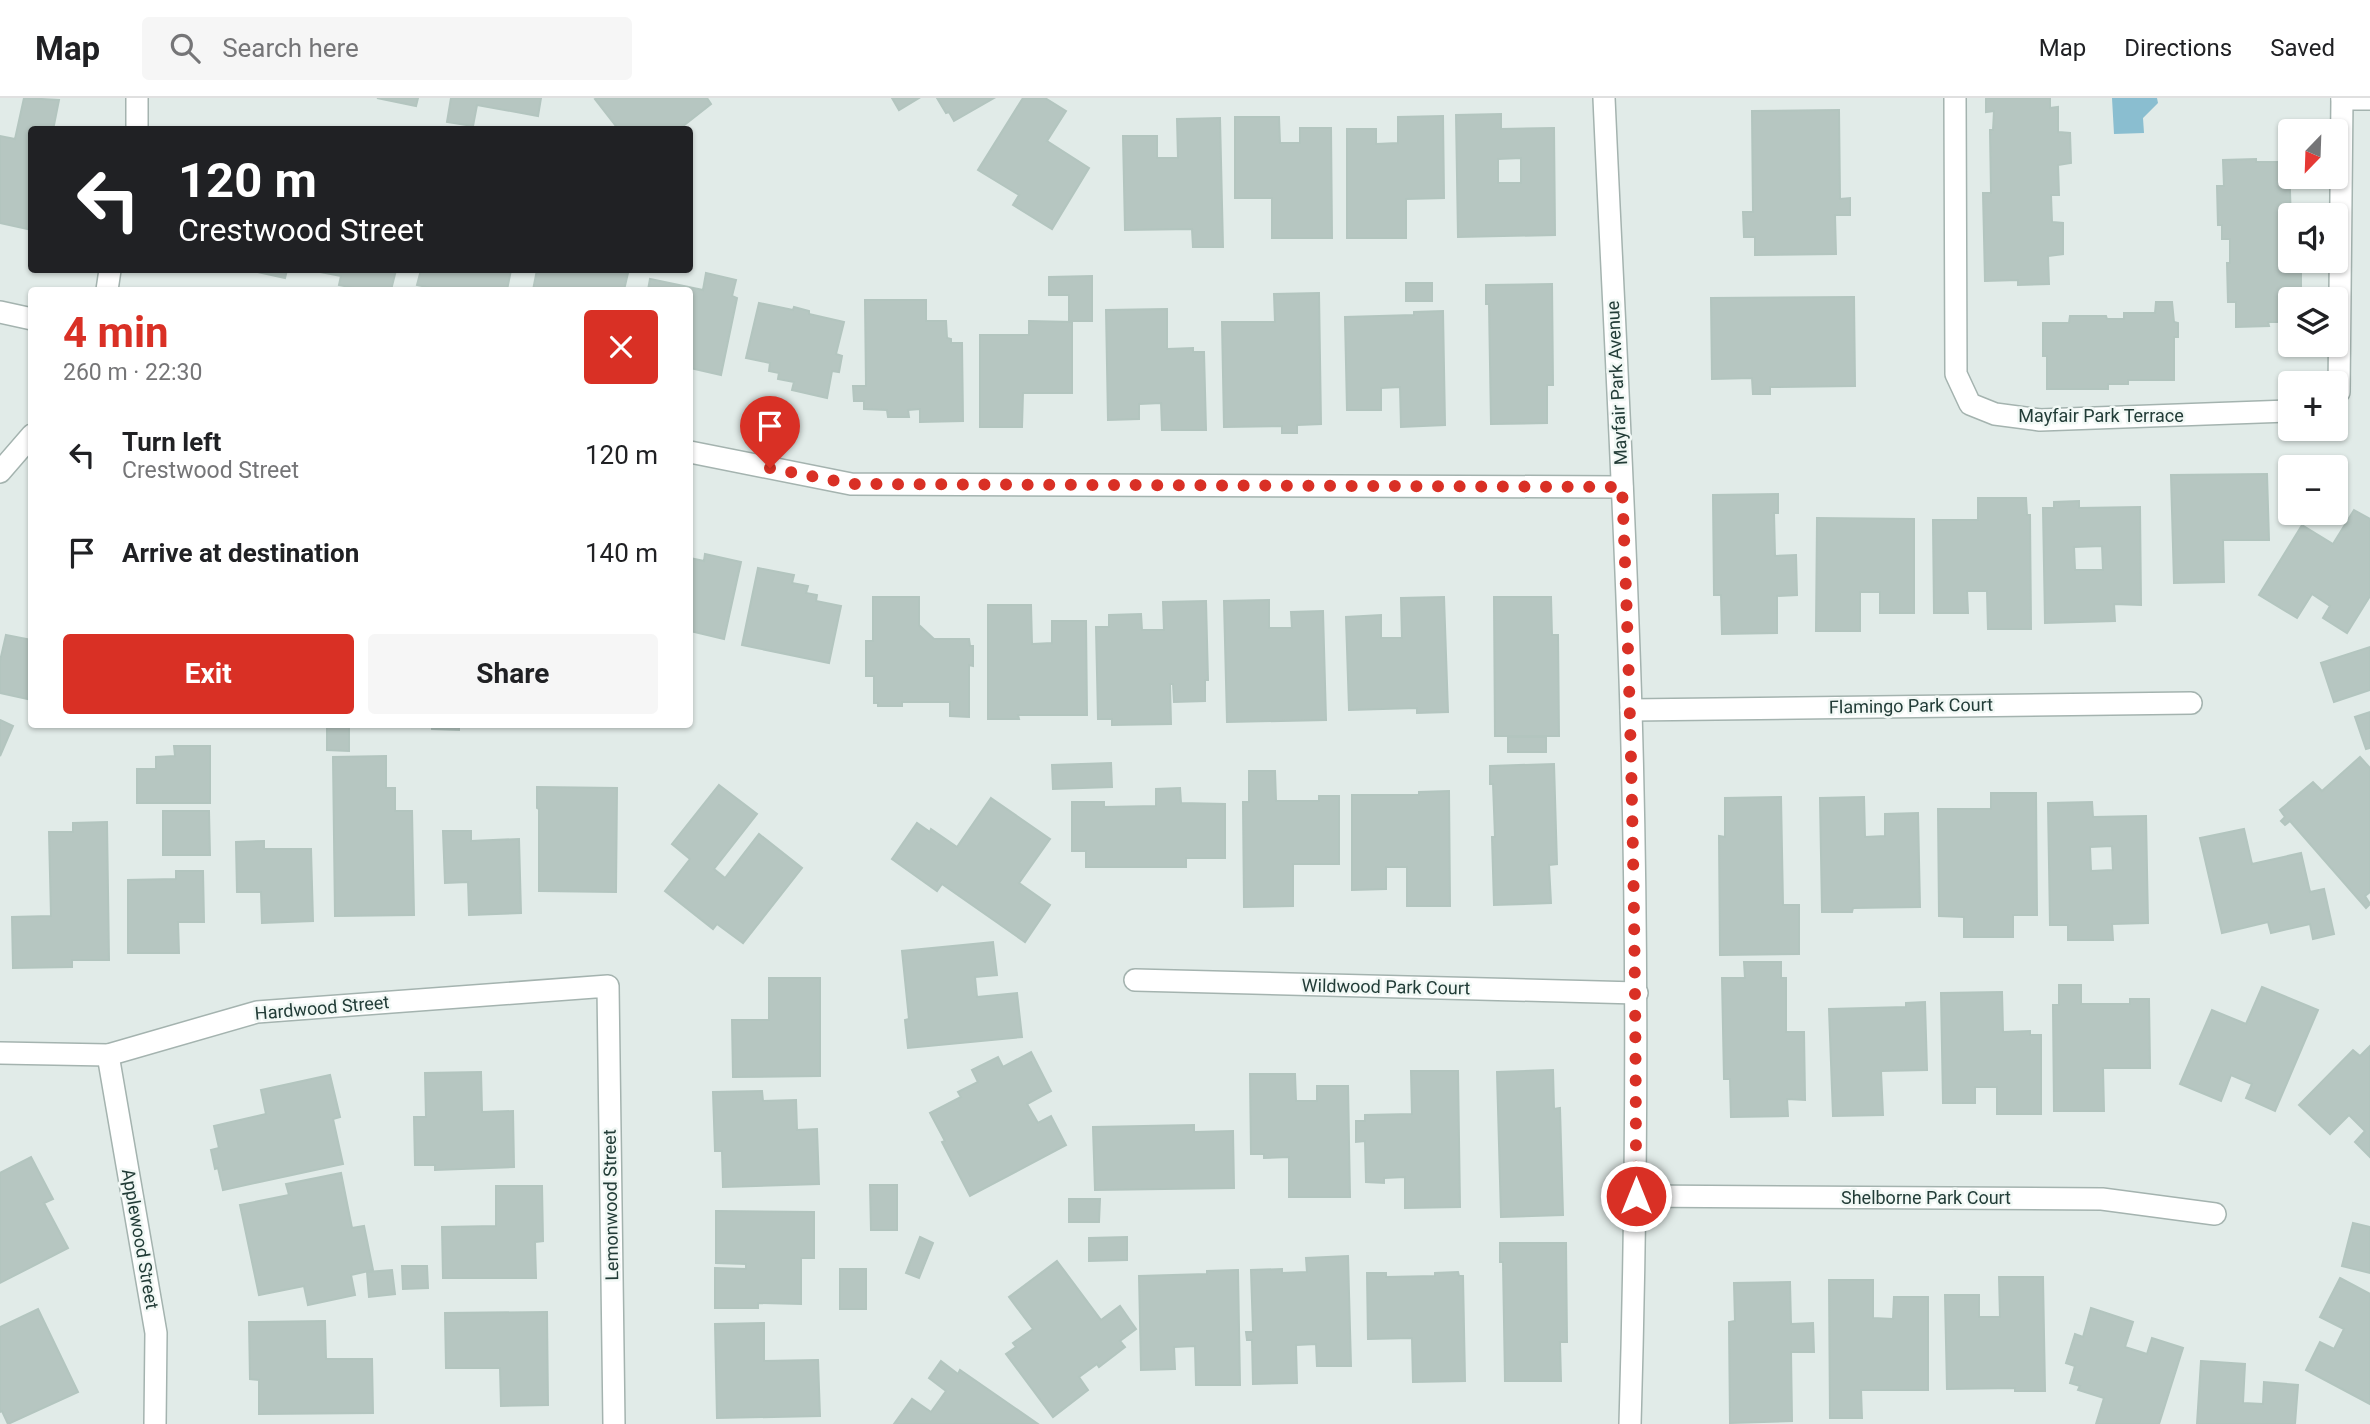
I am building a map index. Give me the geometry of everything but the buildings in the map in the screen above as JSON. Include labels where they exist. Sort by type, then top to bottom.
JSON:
[{"type":"street","points":[[137,98],[137,126]]},
{"type":"street","name":"Mayfair Park Avenue","points":[[1604,98],[1631,710],[1636,1196],[1630,1424]]},
{"type":"street","name":"Mayfair Park Terrace","points":[[1955,98],[1956,374],[1970,404],[1995,414],[2040,420],[2278,411]]},
{"type":"street","points":[[2339,371],[2342,99],[2370,99]]},
{"type":"street","points":[[0,312],[28,318]]},
{"type":"street","points":[[0,472],[28,440]]},
{"type":"street","points":[[693,453],[851,484],[1622,487]]},
{"type":"street","name":"Flamingo Park Court","points":[[1631,710],[2191,703]]},
{"type":"street","name":"Wildwood Park Court","points":[[1135,980],[1636,993]]},
{"type":"street","name":"Hardwood Street","points":[[0,1053],[108,1055],[257,1012],[608,986]]},
{"type":"street","name":"Lemonwood Street","points":[[608,986],[614,1424]]},
{"type":"street","name":"Applewood Street","points":[[108,1055],[156,1333],[155,1424]]},
{"type":"street","name":"Shelborne Park Court","points":[[1636,1196],[2102,1199],[2215,1214]]},
{"type":"water","points":[[2112,98],[2157,98],[2158,103],[2143,118],[2144,133],[2114,134]]},
{"type":"route","points":[[770,468],[851,484],[1622,487],[1631,710],[1636,1196]]}]
